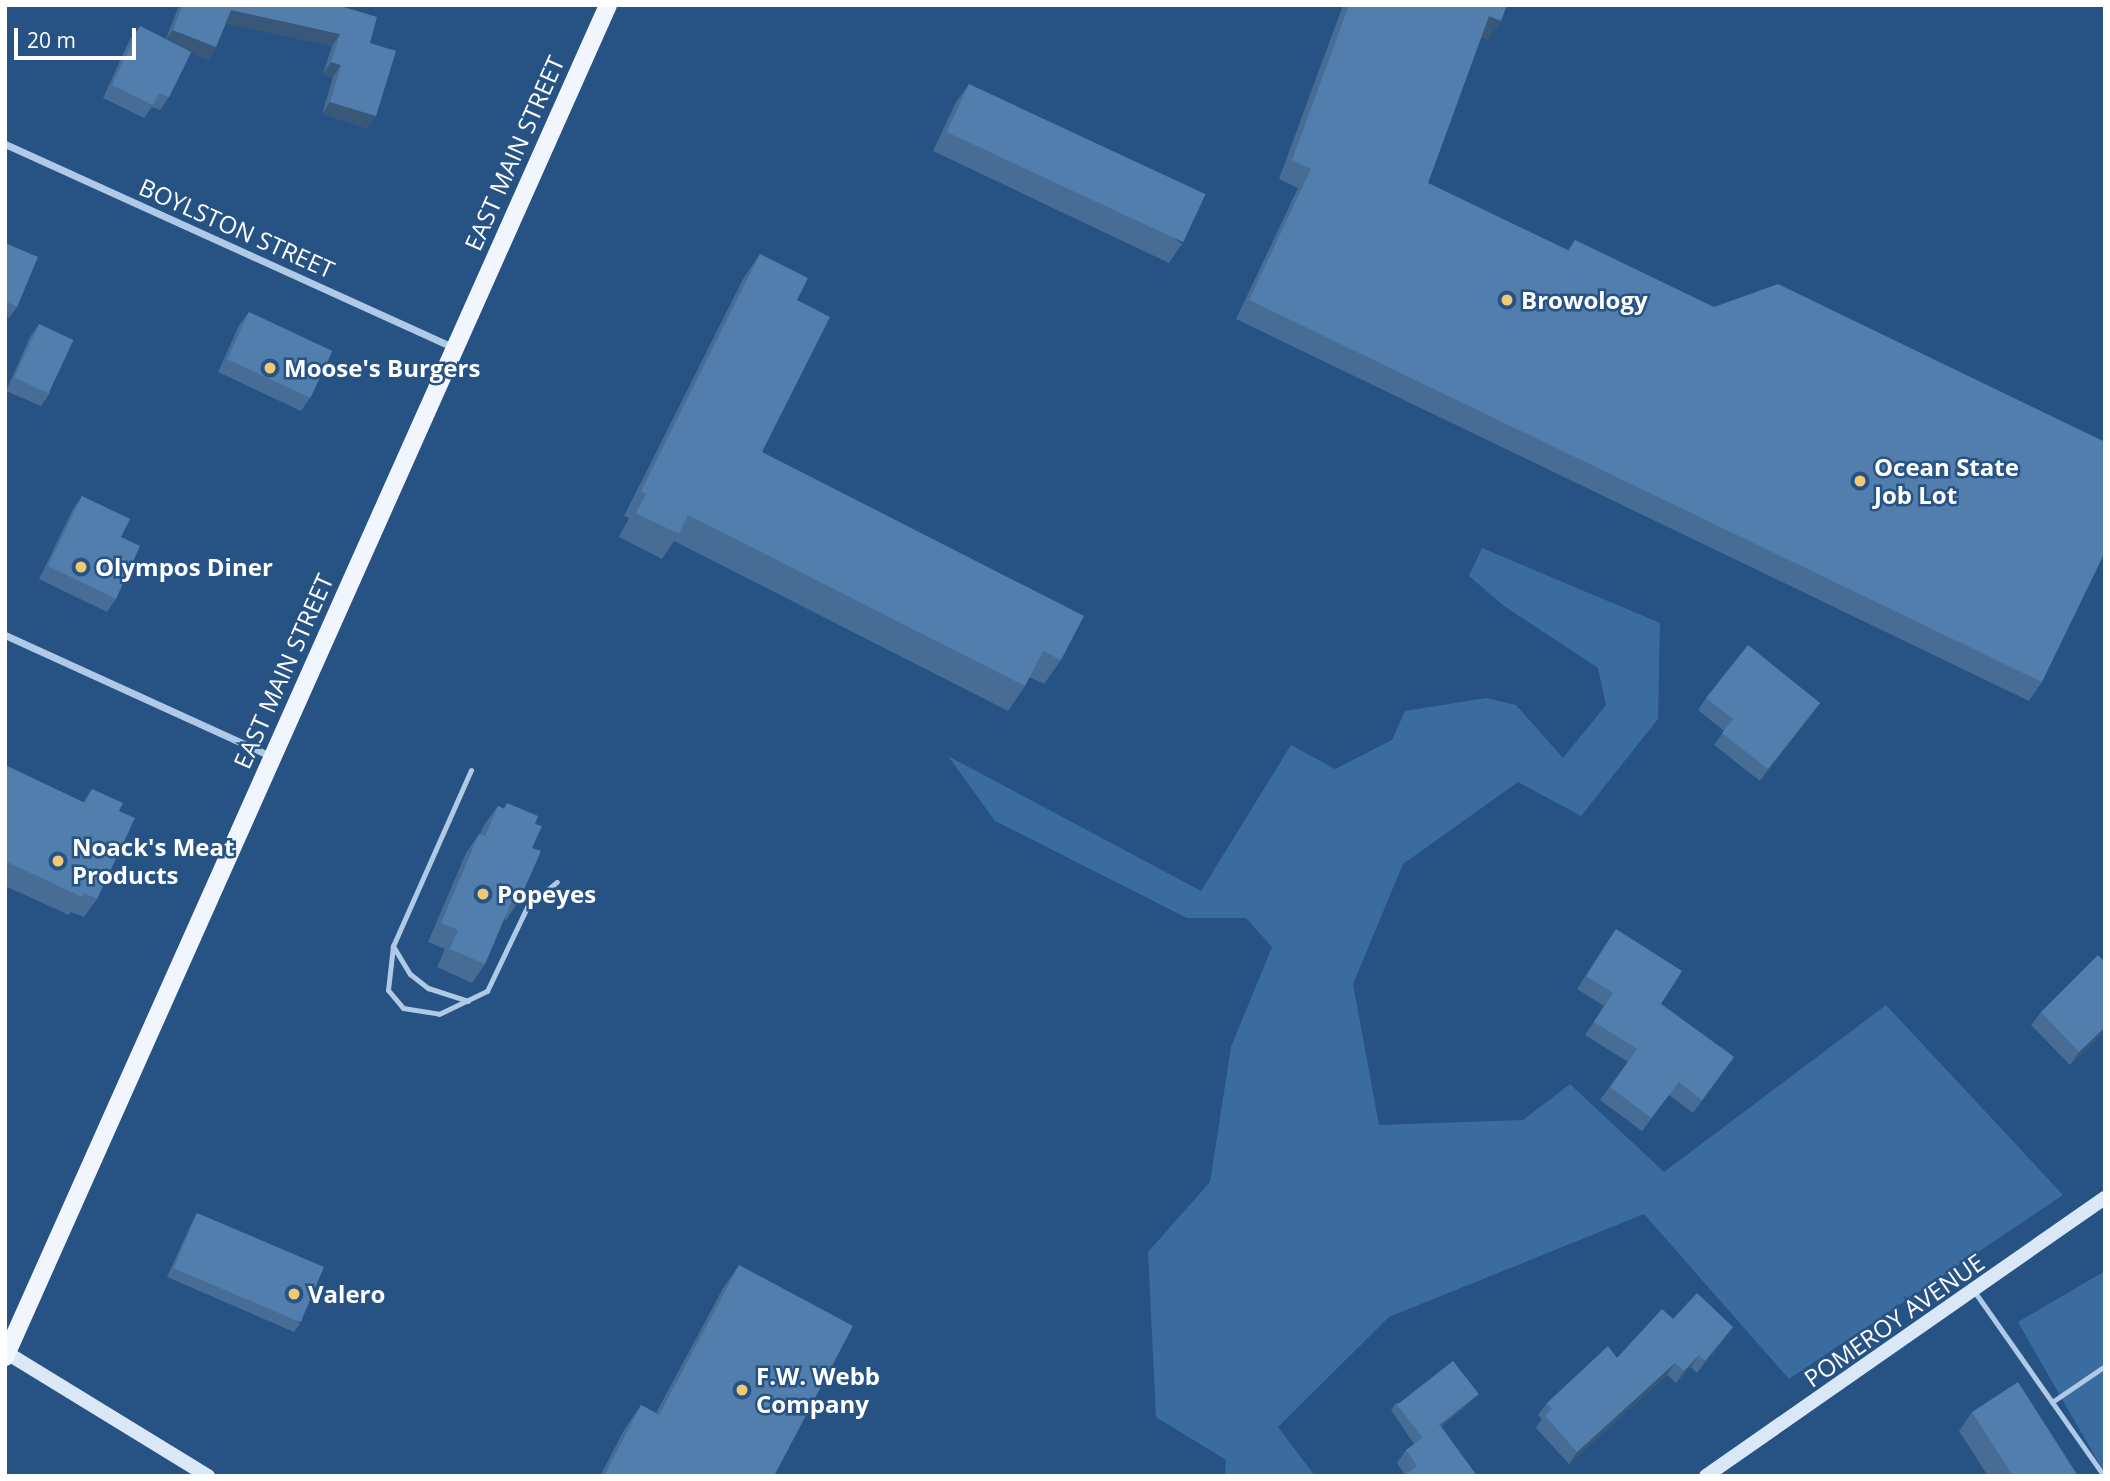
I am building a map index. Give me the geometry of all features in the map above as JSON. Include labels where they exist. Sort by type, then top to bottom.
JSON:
[{"type":"main road","name":"EAST MAIN STREET","points":[[6,1355],[608,5]]},
{"type":"main road","name":"POMEROY AVENUE","points":[[1706,1476],[2105,1198]]},
{"type":"main road","points":[[6,1355],[208,1476]]},
{"type":"street","name":"BOYLSTON STREET","points":[[5,144],[454,348]]},
{"type":"street","points":[[5,635],[272,756]]},
{"type":"lane","points":[[471,770],[393,946],[388,990],[402,1008],[439,1014],[486,991],[527,907],[557,882]]},
{"type":"lane","points":[[393,946],[410,974],[428,988],[468,1001]]},
{"type":"lane","points":[[1974,1291],[2104,1476]]},
{"type":"lane","points":[[2052,1402],[2105,1366]]},
{"type":"shaded area","points":[[1482,548],[1660,623],[1658,719],[1581,816],[1518,782],[1403,864],[1353,984],[1379,1125],[1523,1120],[1570,1084],[1664,1172],[1886,1005],[2063,1195],[1789,1379],[1644,1214],[1389,1317],[1278,1427],[1315,1476],[1225,1476],[1226,1460],[1156,1417],[1148,1252],[1210,1182],[1231,1047],[1272,947],[1246,918],[1187,918],[995,821],[948,756],[1201,891],[1291,745],[1335,769],[1392,740],[1405,711],[1486,698],[1516,705],[1563,758],[1606,705],[1598,668],[1504,606],[1469,576]]},
{"type":"shaded area","points":[[2105,1271],[2105,1474],[2018,1322]]},
{"type":"building","points":[[183,5],[337,5],[377,17],[370,43],[396,51],[376,116],[330,102],[341,65],[331,62],[340,34],[231,10],[216,47],[173,30]]},
{"type":"building","points":[[1349,5],[1507,5],[1501,21],[1489,16],[1428,183],[1569,251],[1575,240],[1714,307],[1778,284],[2105,442],[2105,552],[2042,682],[1249,300],[1311,169],[1292,160]]},
{"type":"building","points":[[140,26],[191,52],[169,97],[159,93],[153,105],[112,85]]},
{"type":"building","points":[[969,84],[1206,194],[1183,242],[947,132]]},
{"type":"building","points":[[5,243],[38,257],[17,307],[5,301]]},
{"type":"building","points":[[760,254],[808,278],[797,300],[830,317],[762,452],[1084,616],[1061,660],[1043,651],[1025,686],[688,515],[679,534],[636,513],[646,494],[641,491]]},
{"type":"building","name":"Moose's Burgers","points":[[249,312],[332,351],[310,398],[227,359]]},
{"type":"building","points":[[39,324],[73,340],[49,394],[14,377]]},
{"type":"building","name":"Olympos Diner","points":[[82,496],[130,519],[121,537],[140,546],[116,599],[48,566]]},
{"type":"building","points":[[1748,645],[1820,703],[1768,769],[1722,733],[1733,719],[1706,698]]},
{"type":"building","name":"Noack's Meat Products","points":[[5,765],[85,803],[92,789],[123,803],[119,811],[135,818],[97,899],[84,893],[82,897],[5,861]]},
{"type":"building","name":"Popeyes","points":[[507,803],[538,816],[535,824],[542,826],[532,848],[541,851],[519,901],[513,898],[485,964],[450,949],[458,930],[441,923],[479,834],[485,836],[498,806],[505,809]]},
{"type":"building","points":[[1616,929],[1682,971],[1661,1004],[1734,1057],[1702,1100],[1679,1082],[1651,1118],[1610,1087],[1637,1049],[1594,1022],[1613,993],[1586,976]]},
{"type":"building","points":[[2098,955],[2105,962],[2105,1027],[2079,1052],[2041,1012]]},
{"type":"building","points":[[197,1213],[324,1267],[301,1322],[174,1268]]},
{"type":"building","name":"F.W. Webb Company","points":[[739,1265],[853,1326],[774,1476],[604,1476],[641,1405],[659,1415]]},
{"type":"building","points":[[1697,1293],[1733,1327],[1705,1361],[1699,1355],[1684,1371],[1675,1363],[1577,1452],[1545,1416],[1552,1409],[1547,1403],[1608,1346],[1617,1358],[1662,1309],[1673,1319]]},
{"type":"building","points":[[1453,1361],[1479,1394],[1423,1438],[1397,1405]]},
{"type":"building","points":[[2018,1382],[2078,1476],[2013,1476],[1972,1412]]},
{"type":"building","points":[[1440,1425],[1477,1476],[1404,1476],[1417,1466],[1406,1450]]},
{"type":"place","name":"Browology","points":[[1507,300]]},
{"type":"place","name":"Moose's Burgers","points":[[270,368]]},
{"type":"place","name":"Ocean State Job Lot","points":[[1860,481]]},
{"type":"place","name":"Olympos Diner","points":[[81,567]]},
{"type":"place","name":"Noack's Meat Products","points":[[58,861]]},
{"type":"place","name":"Popeyes","points":[[483,894]]},
{"type":"place","name":"Valero","points":[[294,1294]]},
{"type":"place","name":"F.W. Webb Company","points":[[742,1390]]}]
